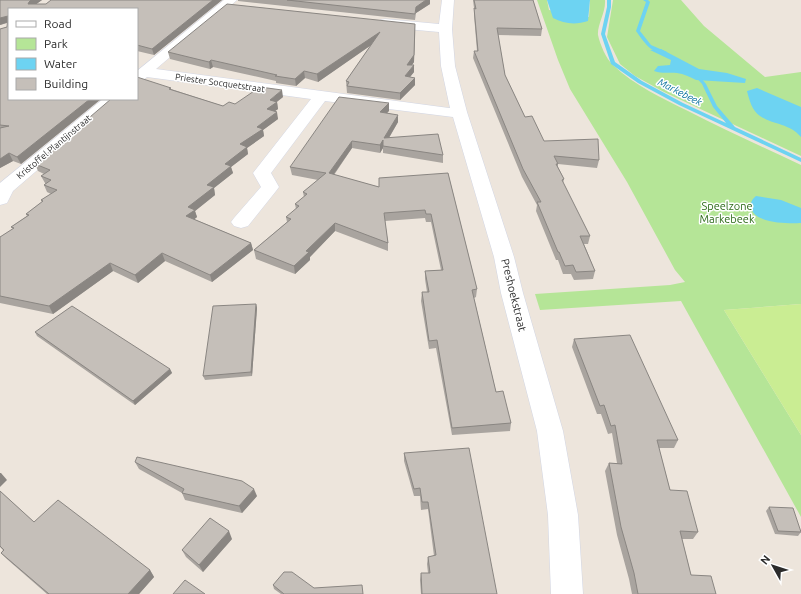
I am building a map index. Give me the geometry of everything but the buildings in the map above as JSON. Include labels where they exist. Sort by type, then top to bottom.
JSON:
[{"type":"street","name":"Preshoekstraat","points":[[448,0],[445,29],[448,66],[459,112],[504,257],[512,293],[550,431],[563,515],[567,594]]},
{"type":"street","points":[[140,75],[232,4]]},
{"type":"street","points":[[376,22],[445,29]]},
{"type":"street","name":"Priester Socquetstraat","points":[[140,75],[449,113],[459,112]]},
{"type":"street","points":[[241,222],[270,187],[262,173],[320,97]]},
{"type":"street","name":"Kristoffel Plantijnstraat","points":[[0,199],[5,188],[111,100]]},
{"type":"green space","name":"Speelzone Markebeek","points":[[537,0],[547,0],[549,10],[589,17],[590,0],[605,0],[598,35],[608,59],[621,72],[659,96],[801,165],[801,304],[724,310],[801,435],[801,517],[681,301],[540,310],[535,294],[670,285],[685,282],[675,270],[627,182],[570,89]]},
{"type":"green space","points":[[613,0],[681,0],[704,26],[765,77],[801,72],[801,156],[664,92],[635,76],[620,64],[607,37]]},
{"type":"green space","points":[[801,304],[801,435],[724,310]]},
{"type":"water","points":[[547,0],[590,0],[588,21],[570,23],[561,22],[553,18]]},
{"type":"water","points":[[661,49],[699,69],[727,73],[746,79],[745,83],[696,80],[680,73],[654,71],[658,66],[670,65],[671,60],[650,50]]},
{"type":"water","points":[[757,88],[801,107],[801,137],[791,129],[765,119],[757,114],[751,105],[747,91]]},
{"type":"water","points":[[756,196],[781,200],[801,208],[801,223],[774,222],[760,218],[751,208],[751,202]]},
{"type":"waterway","name":"Markebeek","points":[[609,0],[609,7],[603,34],[613,63],[640,82],[681,104],[801,160]]},
{"type":"waterway","points":[[645,0],[648,2],[638,31],[649,46],[665,53]]},
{"type":"waterway","points":[[695,74],[702,80],[715,107],[732,127]]}]
